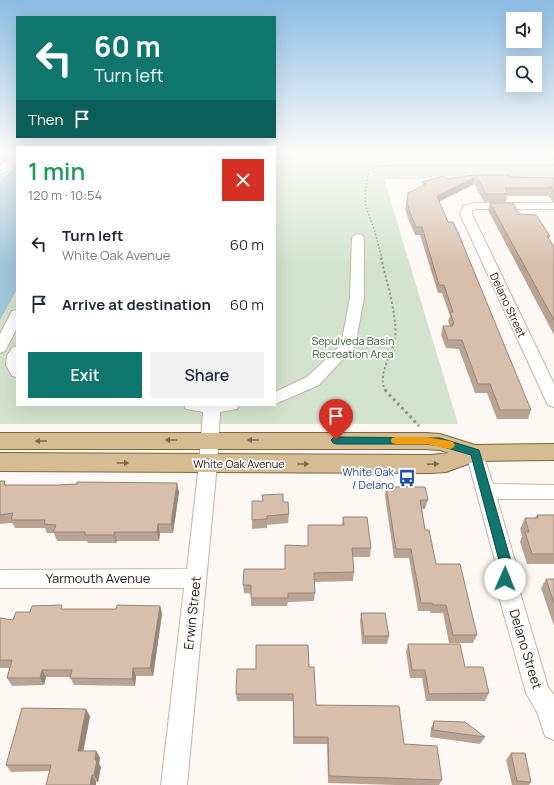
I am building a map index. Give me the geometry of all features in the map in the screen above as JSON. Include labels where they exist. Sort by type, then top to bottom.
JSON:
[{"type":"main road","name":"White Oak Avenue","points":[[0,441],[426,441],[440,442],[475,452],[554,452]]},
{"type":"main road","name":"White Oak Avenue","points":[[0,462],[431,464],[446,463],[475,452]]},
{"type":"street","name":"Delano Street","points":[[554,206],[476,206],[467,208],[466,214],[554,401]]},
{"type":"street","points":[[276,398],[313,381],[348,346],[357,298],[358,238]]},
{"type":"street","points":[[0,348],[16,316]]},
{"type":"street","points":[[16,353],[12,361],[16,371]]},
{"type":"street","points":[[202,406],[222,406]]},
{"type":"street","name":"Erwin Street","points":[[174,785],[208,464],[212,407]]},
{"type":"street","name":"Delano Street","points":[[475,452],[507,568],[505,579],[538,693],[548,706],[553,719]]},
{"type":"street","points":[[486,491],[554,492]]},
{"type":"street","name":"Yarmouth Avenue","points":[[0,579],[196,578]]},
{"type":"path","points":[[366,192],[366,211],[375,233],[396,333],[394,348],[382,376],[381,383],[385,390],[421,428],[426,441]]},
{"type":"green space","name":"Sepulveda Basin Recreation Area","points":[[0,192],[16,192],[16,406],[276,406],[276,192],[388,192],[458,424],[0,424]]},
{"type":"water","points":[[0,192],[16,192],[16,291],[0,320]]},
{"type":"building","points":[[411,192],[446,192],[437,196],[448,222],[453,222],[459,235],[531,410],[500,410],[490,384],[478,384],[462,340],[448,340],[443,326],[453,326],[452,324],[454,324],[450,312],[453,312],[444,285],[439,285],[422,227],[416,227],[410,213],[407,202],[408,193]]},
{"type":"building","points":[[485,192],[507,192],[508,194],[486,194]]},
{"type":"building","points":[[490,203],[513,203],[519,214],[536,215],[550,236],[547,236],[554,247],[554,320]]},
{"type":"building","points":[[0,481],[5,481],[4,485],[57,485],[77,484],[77,482],[177,483],[171,524],[158,524],[157,532],[114,532],[114,535],[85,535],[85,532],[53,532],[56,525],[44,524],[45,520],[11,520],[13,513],[0,515]]},
{"type":"building","points":[[386,487],[425,487],[428,500],[420,500],[425,530],[429,530],[436,564],[460,564],[477,635],[453,635],[446,605],[421,603],[411,549],[396,549]]},
{"type":"building","points":[[283,494],[283,502],[288,502],[289,514],[267,516],[267,519],[252,520],[252,501],[263,501],[262,495]]},
{"type":"building","points":[[537,515],[554,515],[554,554],[532,554],[525,532],[529,532],[525,518],[538,518]]},
{"type":"building","points":[[343,517],[367,517],[371,548],[352,548],[354,572],[314,573],[315,593],[288,593],[288,598],[251,598],[251,585],[243,585],[244,569],[285,569],[285,545],[308,546],[308,525],[344,525]]},
{"type":"building","points":[[546,579],[554,579],[554,603]]},
{"type":"building","points":[[62,605],[61,609],[116,609],[117,605],[160,606],[150,668],[133,668],[132,679],[70,678],[72,670],[42,670],[40,678],[7,678],[12,660],[0,660],[0,618],[13,620],[16,612],[30,612],[32,606]]},
{"type":"building","points":[[361,613],[385,613],[389,636],[364,636]]},
{"type":"building","points":[[408,644],[460,644],[465,667],[483,667],[489,693],[429,694],[425,670],[412,670]]},
{"type":"building","points":[[256,645],[308,645],[309,667],[314,667],[316,705],[399,706],[404,744],[437,746],[442,780],[329,776],[328,737],[294,737],[293,694],[236,694],[237,669],[256,669]]},
{"type":"building","points":[[22,708],[86,709],[78,751],[96,751],[95,760],[97,760],[90,785],[46,785],[51,765],[6,765]]},
{"type":"building","points":[[434,721],[465,722],[485,737],[433,730]]},
{"type":"building","points":[[511,753],[525,753],[531,782],[517,781]]},
{"type":"slow traffic","points":[[396,441],[440,442],[450,445]]},
{"type":"place","name":"White Oak / Delano","points":[[407,478]]},
{"type":"route","points":[[336,440],[440,442],[475,452],[507,568],[505,579]]}]
